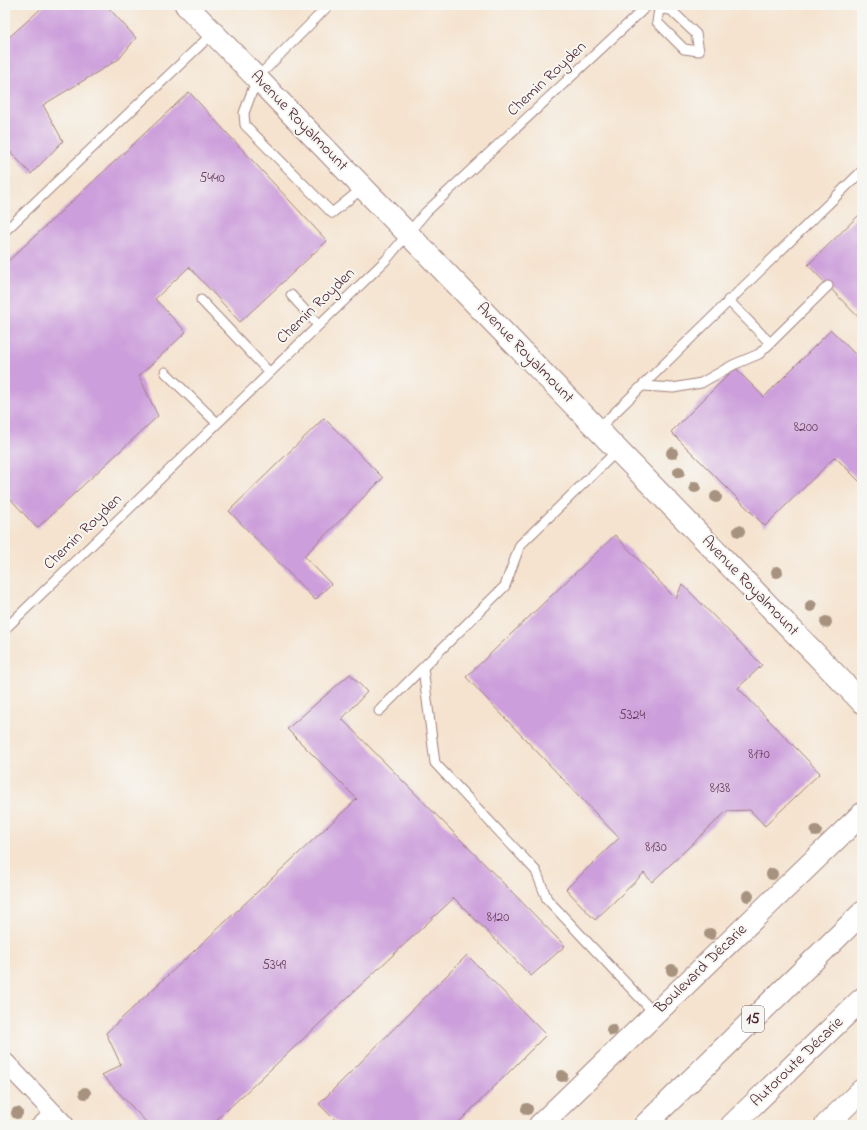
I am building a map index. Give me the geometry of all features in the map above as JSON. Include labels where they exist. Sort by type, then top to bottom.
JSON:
[{"type":"main road","name":"Avenue Royalmount","points":[[186,5],[862,702]]},
{"type":"main road","name":"Boulevard Décarie","points":[[540,1125],[862,814]]},
{"type":"main road","name":"15","points":[[645,1125],[862,913]]},
{"type":"main road","name":"Autoroute Décarie","points":[[732,1125],[862,999]]},
{"type":"main road","points":[[826,1125],[862,1090]]},
{"type":"street","points":[[5,1062],[65,1125]]},
{"type":"lane","points":[[329,5],[257,78],[244,113],[245,125],[332,213],[364,187]]},
{"type":"lane","name":"Chemin Royden","points":[[5,629],[217,422],[386,260],[426,212],[648,5]]},
{"type":"lane","points":[[656,7],[671,10],[696,34],[699,51],[684,50],[657,22],[656,7]]},
{"type":"lane","points":[[5,231],[213,33]]},
{"type":"lane","points":[[598,429],[644,386],[728,300],[862,171]]},
{"type":"lane","points":[[644,386],[673,388],[701,384],[733,365],[759,354],[828,286]]},
{"type":"lane","points":[[291,295],[318,325]]},
{"type":"lane","points":[[201,300],[269,372]]},
{"type":"lane","points":[[728,300],[770,343]]},
{"type":"lane","points":[[165,372],[217,422]]},
{"type":"lane","points":[[379,710],[424,668],[505,586],[520,545],[618,450]]},
{"type":"lane","points":[[424,668],[434,763],[536,871],[547,899],[655,1014]]},
{"type":"lane","points":[[35,1125],[51,1110]]},
{"type":"building","points":[[45,5],[106,5],[136,38],[119,59],[43,105],[63,141],[31,174],[5,146],[5,41]]},
{"type":"building","points":[[189,92],[327,241],[240,322],[189,267],[155,299],[186,332],[139,376],[158,416],[37,528],[5,493],[5,264]]},
{"type":"building","points":[[862,212],[862,321],[808,265]]},
{"type":"building","points":[[831,330],[862,361],[862,484],[835,457],[765,526],[671,432],[735,368],[764,397]]},
{"type":"building","points":[[324,418],[383,478],[304,556],[331,584],[315,600],[229,511]]},
{"type":"building","points":[[615,535],[676,599],[682,584],[762,665],[738,688],[820,773],[765,826],[750,810],[727,811],[652,882],[644,873],[595,920],[566,889],[619,838],[466,677]]},
{"type":"building","points":[[350,674],[367,692],[342,719],[565,946],[531,976],[454,898],[211,1125],[172,1125],[169,1121],[165,1125],[149,1125],[102,1075],[121,1065],[106,1033],[357,799],[287,729]]},
{"type":"building","points":[[467,955],[546,1035],[456,1125],[340,1125],[319,1104]]}]
